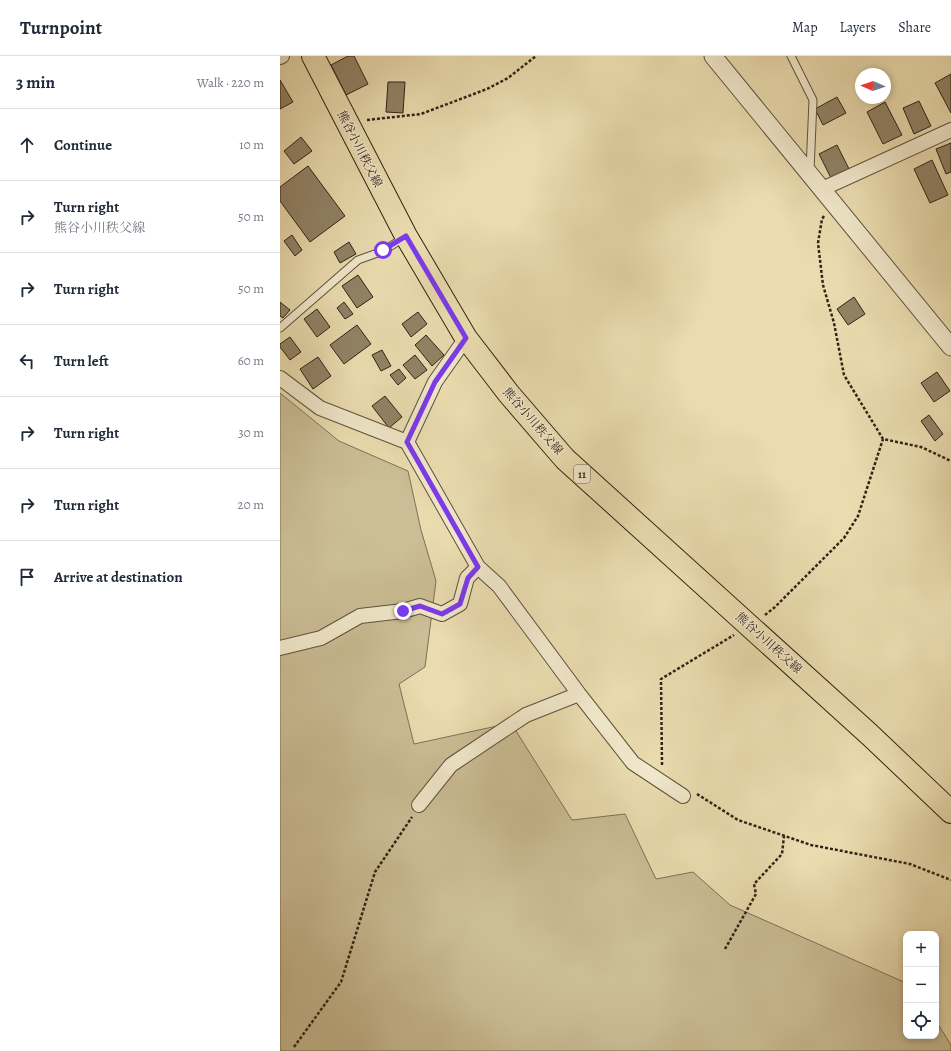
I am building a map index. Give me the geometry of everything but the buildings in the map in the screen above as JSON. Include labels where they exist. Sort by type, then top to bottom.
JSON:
[{"type":"main road","name":"熊谷小川秩父線","points":[[312,56],[406,236],[466,338],[509,394],[565,458],[870,735],[951,812]]},
{"type":"street","points":[[713,56],[951,347]]},
{"type":"street","points":[[822,189],[951,130]]},
{"type":"street","points":[[407,442],[435,382],[466,338]]},
{"type":"street","points":[[280,378],[320,408],[407,442],[478,567],[499,586],[579,694],[633,762],[687,794]]},
{"type":"street","points":[[280,648],[321,638],[360,616],[403,611],[420,606],[442,614],[460,604],[468,578],[478,567]]},
{"type":"street","points":[[419,805],[451,765],[526,715],[579,694]]},
{"type":"lane","points":[[791,56],[813,100],[810,173]]},
{"type":"lane","points":[[280,328],[358,260],[383,250],[406,236]]},
{"type":"path","points":[[346,122],[421,114],[487,89],[508,78],[536,56]]},
{"type":"path","points":[[835,204],[822,220],[818,243],[823,285],[834,323],[844,375],[883,439],[921,447],[951,461]]},
{"type":"path","points":[[687,794],[738,820],[811,845],[910,864],[951,880]]},
{"type":"path","points":[[294,1047],[341,982],[375,872],[419,805]]},
{"type":"path","points":[[725,949],[756,894],[754,884],[782,854],[784,836]]},
{"type":"shaded area","points":[[280,393],[339,441],[408,471],[421,530],[436,581],[425,667],[399,684],[414,744],[511,723],[572,820],[625,814],[656,879],[693,872],[730,905],[903,982],[903,1039],[939,1039],[939,1026],[951,1045],[951,1051],[280,1051]]},
{"type":"route","points":[[383,250],[406,236],[466,338],[435,382],[407,442],[478,567],[468,578],[460,604],[442,614],[420,606],[403,611]]}]
